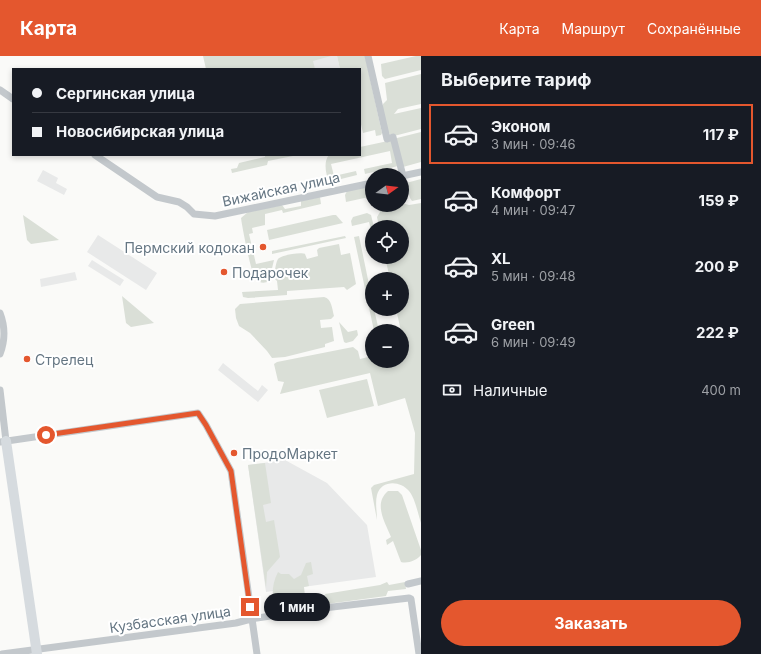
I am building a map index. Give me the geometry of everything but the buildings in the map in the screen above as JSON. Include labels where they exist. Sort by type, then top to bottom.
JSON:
[{"type":"street","points":[[368,56],[387,139],[393,137],[401,168]]},
{"type":"street","points":[[0,90],[12,97]]},
{"type":"street","name":"Вижайская улица","points":[[96,156],[157,197],[179,202],[194,214],[215,216],[365,184]]},
{"type":"street","points":[[409,175],[421,172]]},
{"type":"street","points":[[0,313],[4,323],[3,346],[0,354]]},
{"type":"street","points":[[0,390],[3,441],[37,652]]},
{"type":"street","points":[[3,441],[198,413],[231,471],[257,654]]},
{"type":"street","points":[[408,584],[421,581]]},
{"type":"street","name":"Кузбасская улица","points":[[2,654],[37,652],[236,623],[252,619],[408,598],[411,599],[419,654]]},
{"type":"shaded area","points":[[203,56],[331,56],[313,61],[315,68],[206,68]]},
{"type":"shaded area","points":[[298,56],[337,56],[340,68],[301,68]]},
{"type":"shaded area","points":[[337,56],[365,56],[382,133],[381,135],[376,136],[375,130],[363,133],[361,124],[361,68],[340,68]]},
{"type":"shaded area","points":[[421,56],[421,70],[385,79],[382,76],[381,64]]},
{"type":"shaded area","points":[[421,74],[421,104],[398,109],[394,114],[421,108],[421,129],[394,136],[388,133],[383,110],[383,104],[387,100],[385,83]]},
{"type":"shaded area","points":[[421,132],[421,162],[403,167],[396,140],[397,138]]},
{"type":"shaded area","points":[[391,141],[398,166],[390,168],[369,168],[392,163],[390,151],[331,164],[334,176],[356,171],[357,175],[329,182],[326,172],[326,161],[328,156],[361,156],[361,147]]},
{"type":"shaded area","points":[[293,156],[268,161],[267,165],[232,173],[231,169],[237,168],[239,163],[265,157]]},
{"type":"shaded area","points":[[43,170],[58,178],[56,183],[67,189],[64,195],[37,181]]},
{"type":"shaded area","points":[[421,179],[421,199],[412,201],[409,194],[409,182]]},
{"type":"shaded area","points":[[365,187],[365,198],[346,202],[345,195],[347,191]]},
{"type":"shaded area","points":[[320,197],[321,204],[283,213],[282,210],[265,214],[265,225],[252,228],[253,233],[249,234],[256,264],[274,260],[269,281],[263,283],[258,281],[255,278],[251,268],[241,218],[248,212],[282,205],[285,209],[301,206],[301,201]]},
{"type":"shaded area","points":[[421,203],[421,523],[411,494],[405,487],[396,483],[382,486],[379,490],[376,501],[377,520],[371,488],[374,485],[414,474],[415,433],[405,398],[378,406],[370,373],[280,394],[284,382],[278,381],[274,364],[277,362],[353,347],[358,351],[360,359],[365,358],[365,368],[409,368],[409,324],[399,324],[398,316],[409,316],[409,272],[388,272],[387,264],[409,264],[409,220],[378,220],[377,217],[380,212],[409,212],[409,205]]},
{"type":"shaded area","points":[[367,213],[371,215],[372,220],[365,220],[365,223],[352,226],[351,221],[353,217]]},
{"type":"shaded area","points":[[23,215],[59,240],[31,244],[27,240]]},
{"type":"shaded area","points":[[336,215],[343,223],[269,240],[267,230]]},
{"type":"shaded area","points":[[98,235],[157,273],[146,290],[87,252]]},
{"type":"shaded area","points":[[345,236],[346,238],[272,254],[272,251]]},
{"type":"shaded area","points":[[359,236],[366,272],[365,272],[365,289],[354,237]]},
{"type":"shaded area","points":[[339,244],[341,255],[350,253],[356,284],[347,290],[344,287],[287,291],[287,295],[248,298],[243,297],[242,292],[278,290],[277,281],[274,278],[276,263],[278,259],[283,256],[303,253],[307,259],[318,256],[317,250],[319,248]]},
{"type":"shaded area","points":[[92,260],[124,280],[120,286],[88,266]]},
{"type":"shaded area","points":[[75,272],[77,280],[41,287],[40,279]]},
{"type":"shaded area","points":[[122,296],[154,323],[131,327],[126,323]]},
{"type":"shaded area","points":[[324,297],[329,300],[334,316],[331,319],[320,320],[321,328],[332,327],[334,341],[325,344],[325,347],[285,357],[272,358],[250,333],[239,326],[236,318],[235,309],[240,304]]},
{"type":"shaded area","points":[[371,316],[376,316],[377,324],[373,324]]},
{"type":"shaded area","points":[[339,322],[348,332],[357,330],[358,335],[353,341],[346,343],[344,342]]},
{"type":"shaded area","points":[[223,363],[258,391],[262,385],[268,390],[258,402],[218,370]]},
{"type":"shaded area","points":[[367,379],[374,406],[327,418],[319,390]]},
{"type":"shaded area","points":[[285,460],[327,483],[367,525],[376,577],[266,592],[248,465]]},
{"type":"shaded area","points":[[265,463],[271,503],[263,505],[266,522],[274,520],[280,557],[267,572],[266,588],[248,465]]},
{"type":"shaded area","points":[[388,491],[398,491],[402,495],[421,550],[421,555],[412,561],[401,562],[393,541],[387,545],[386,540],[391,537],[383,519],[381,502]]},
{"type":"shaded area","points":[[311,562],[313,574],[307,576],[309,586],[304,587],[305,596],[318,594],[320,604],[267,612],[266,603],[273,601],[273,586],[278,572],[281,574],[289,574],[294,579],[301,575],[306,563]]},
{"type":"shaded area","points":[[387,582],[389,585],[405,582],[406,589],[388,591],[386,596],[327,604],[325,594],[380,585]]},
{"type":"place","name":"Пермский кодокан","points":[[263,247]]},
{"type":"place","name":"Подарочек","points":[[224,272]]},
{"type":"place","name":"Стрелец","points":[[27,359]]},
{"type":"place","name":"ПродоМаркет","points":[[234,453]]},
{"type":"route","points":[[46,435],[198,413],[231,471],[250,607]]}]
